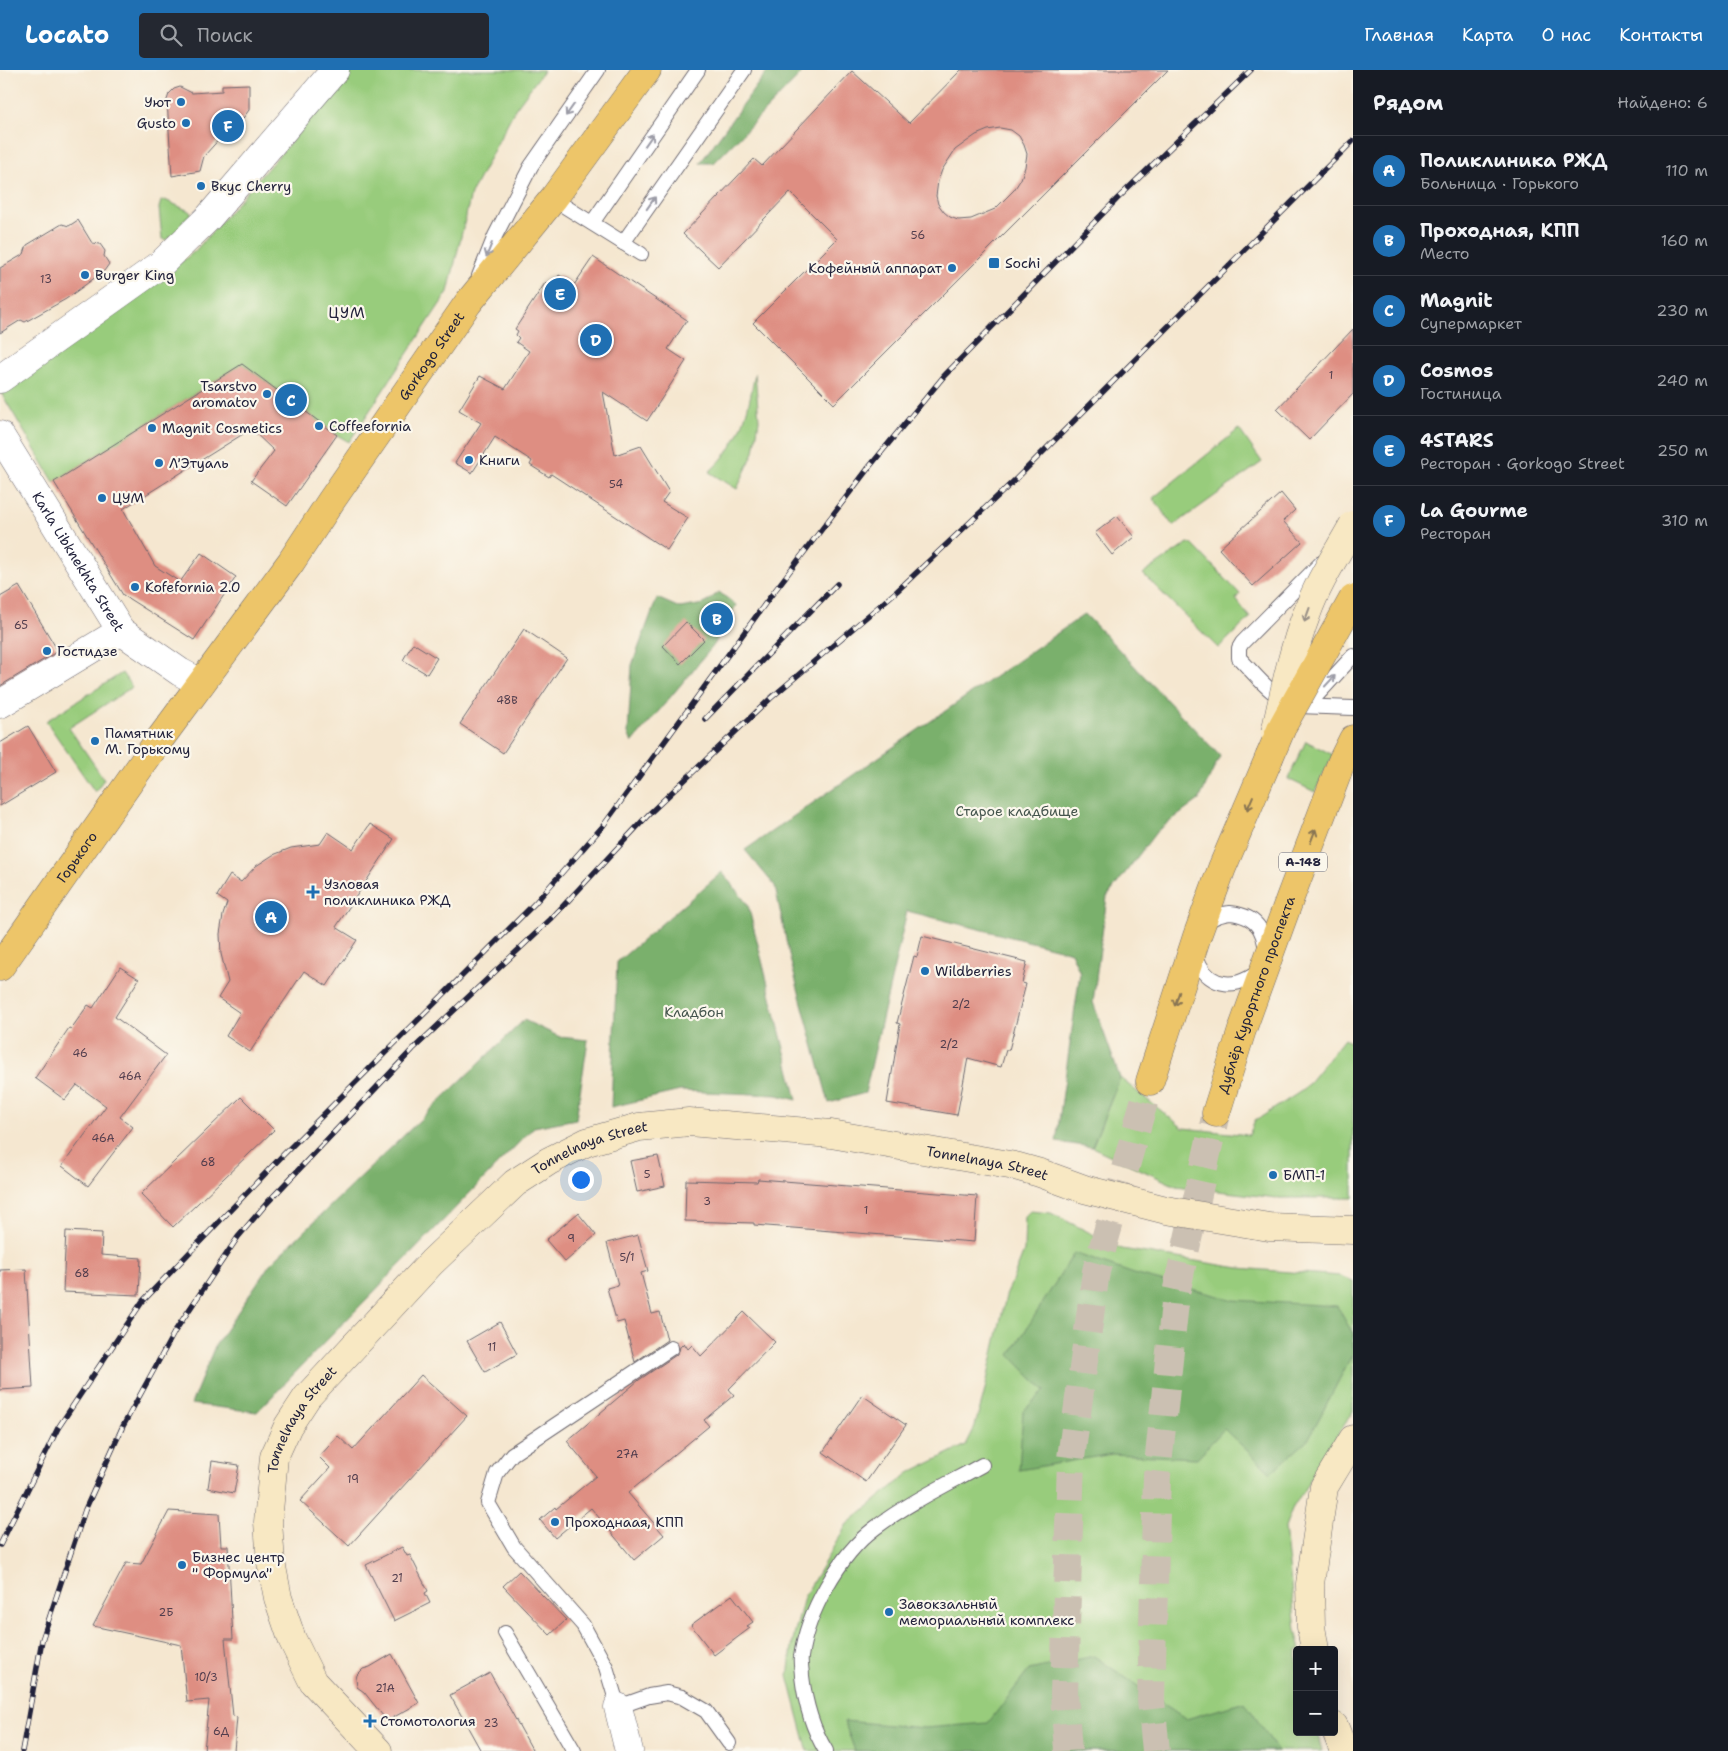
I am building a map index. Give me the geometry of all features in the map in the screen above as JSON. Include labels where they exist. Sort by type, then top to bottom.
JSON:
[{"type":"main road","name":"Gorkogo Street","points":[[154,747],[291,562],[468,303],[554,200],[647,70]]},
{"type":"main road","name":"А-148","points":[[1269,758],[1290,666],[1307,613],[1323,578],[1353,526]]},
{"type":"main road","name":"А-148","points":[[1150,1081],[1197,936],[1222,868],[1283,725],[1353,599]]},
{"type":"main road","name":"Горького","points":[[0,967],[154,747]]},
{"type":"main road","name":"Дублёр Курортного проспекта","points":[[1216,1113],[1242,1030],[1290,898],[1348,750]]},
{"type":"main road","name":"Tonnelnaya Street","points":[[378,1751],[313,1682],[292,1639],[278,1598],[270,1554],[268,1522],[274,1457],[288,1426],[307,1397],[432,1262],[515,1184],[549,1161],[587,1142],[639,1127],[689,1122],[737,1125],[831,1134],[1015,1166],[1084,1189],[1166,1210],[1269,1227],[1353,1230]]},
{"type":"main road","points":[[1319,1230],[1353,1244]]},
{"type":"main road","points":[[1314,1646],[1311,1626],[1310,1584],[1324,1486],[1353,1439]]},
{"type":"main road","points":[[1338,1736],[1344,1751]]},
{"type":"street","points":[[0,379],[160,265],[209,217],[335,70]]},
{"type":"street","name":"Karla Libknekhta Street","points":[[0,436],[120,631],[180,672],[201,683]]},
{"type":"street","points":[[0,704],[120,631]]},
{"type":"street","points":[[618,1707],[629,1751]]},
{"type":"lane","points":[[468,303],[495,236],[531,166],[598,70]]},
{"type":"lane","points":[[592,223],[698,70]]},
{"type":"lane","points":[[623,243],[744,70]]},
{"type":"lane","points":[[554,200],[641,254]]},
{"type":"lane","points":[[1353,526],[1347,537],[1239,648],[1239,658],[1276,696],[1290,704],[1353,708]]},
{"type":"lane","points":[[1307,706],[1353,656]]},
{"type":"lane","name":"А-148","points":[[1230,913],[1244,916],[1255,923],[1263,934],[1267,964],[1257,974],[1245,981],[1232,984],[1218,982],[1206,974],[1198,963],[1195,949],[1197,936],[1205,924],[1216,916],[1230,913]]},
{"type":"lane","points":[[671,1348],[512,1454],[497,1473],[488,1502],[514,1547],[583,1625],[606,1667],[618,1707],[667,1692],[682,1697],[706,1711],[729,1743]]},
{"type":"lane","points":[[826,1751],[807,1710],[801,1658],[808,1629],[825,1588],[848,1553],[874,1529],[910,1505],[982,1465]]},
{"type":"lane","points":[[505,1633],[574,1751]]},
{"type":"green space","points":[[354,70],[544,70],[515,109],[471,194],[448,292],[349,442],[242,364],[54,482],[0,391],[149,288],[195,251]]},
{"type":"green space","points":[[768,70],[805,70],[714,163],[700,163]]},
{"type":"green space","points":[[165,200],[192,214],[190,219],[166,240],[162,239],[159,208],[161,201]]},
{"type":"green space","points":[[755,373],[759,420],[754,452],[737,489],[709,472],[729,450],[736,439],[746,415]]},
{"type":"green space","points":[[1239,429],[1262,462],[1173,526],[1153,498]]},
{"type":"green space","points":[[1188,543],[1192,544],[1240,594],[1236,599],[1250,618],[1218,648],[1143,574]]},
{"type":"green space","points":[[719,592],[736,605],[714,645],[632,743],[628,733],[632,665],[657,598],[680,608],[704,604]]},
{"type":"green space","name":"Старое кладбище","points":[[1085,614],[1220,756],[1199,800],[1157,831],[1107,897],[1093,1002],[1120,1078],[1092,1147],[1056,1142],[1080,973],[1071,952],[907,911],[865,1093],[829,1103],[790,959],[775,886],[745,850]]},
{"type":"green space","points":[[122,673],[132,687],[69,728],[104,779],[95,792],[46,721]]},
{"type":"green space","points":[[1306,741],[1333,755],[1315,792],[1288,779]]},
{"type":"green space","name":"Кладбон","points":[[722,872],[748,905],[797,1100],[777,1095],[680,1091],[611,1107],[617,962]]},
{"type":"green space","points":[[524,1020],[560,1037],[588,1040],[576,1119],[534,1127],[257,1412],[191,1404],[215,1346],[270,1264]]},
{"type":"green space","points":[[1344,1039],[1353,1044],[1353,1198],[1277,1198],[1176,1186],[1092,1147],[1120,1078],[1183,1128],[1249,1135],[1255,1121],[1303,1090]]},
{"type":"green space","points":[[1030,1211],[1051,1213],[1122,1249],[1239,1268],[1340,1276],[1353,1281],[1353,1411],[1292,1509],[1285,1528],[1296,1630],[1300,1646],[1293,1646],[1293,1736],[1318,1736],[1322,1751],[808,1751],[788,1676],[793,1640],[804,1597],[847,1524],[909,1473],[966,1445],[974,1429],[983,1398],[1006,1296],[1024,1251],[1025,1216]]},
{"type":"green space","points":[[1074,1253],[1134,1274],[1234,1300],[1337,1306],[1353,1334],[1353,1353],[1308,1440],[1271,1473],[1224,1429],[1197,1458],[1112,1454],[1019,1470],[1023,1411],[1045,1391],[1010,1355]]},
{"type":"green space","points":[[1094,1656],[1186,1719],[1245,1702],[1278,1751],[855,1751],[844,1721],[925,1728],[988,1723],[1029,1670]]},
{"type":"building","name":"Sochi","points":[[961,70],[1168,70],[834,404],[753,323],[837,239],[790,192],[718,267],[683,234],[754,159],[762,166],[852,71],[909,123]],"holes":[[[1000,128],[1011,130],[1019,136],[1027,154],[1021,179],[1014,190],[995,209],[971,219],[958,220],[950,217],[938,204],[936,196],[942,170],[955,150],[976,135],[988,130]]]},
{"type":"building","points":[[249,84],[249,110],[238,125],[232,125],[204,156],[200,171],[172,176],[167,100],[169,94],[174,89],[180,87],[192,93],[222,91],[222,85]]},
{"type":"building","points":[[78,220],[92,243],[100,244],[105,251],[104,256],[109,264],[104,271],[66,299],[25,322],[21,320],[0,333],[0,268],[24,254],[27,245],[62,224],[69,226]]},
{"type":"building","points":[[593,257],[687,320],[668,349],[686,361],[647,421],[603,392],[615,455],[641,446],[669,492],[662,502],[688,518],[667,550],[551,474],[549,477],[530,465],[532,461],[495,437],[472,473],[455,463],[481,423],[459,410],[480,376],[505,389],[529,351],[516,342],[519,338],[516,335],[518,331],[515,329],[545,283],[551,287],[559,275],[574,285]]},
{"type":"building","points":[[1353,329],[1353,394],[1309,440],[1277,409]]},
{"type":"building","name":"ЦУМ","points":[[242,364],[337,435],[287,506],[251,481],[274,451],[251,429],[123,509],[155,566],[180,582],[201,553],[236,577],[194,640],[123,595],[54,482]]},
{"type":"building","points":[[1281,493],[1295,510],[1283,521],[1302,542],[1253,586],[1219,549]]},
{"type":"building","points":[[1117,516],[1134,537],[1112,555],[1095,533]]},
{"type":"building","points":[[19,586],[58,651],[0,686],[0,597]]},
{"type":"building","points":[[686,622],[704,640],[680,664],[663,646]]},
{"type":"building","points":[[524,629],[567,658],[503,753],[460,724]]},
{"type":"building","points":[[413,643],[437,658],[427,674],[403,660]]},
{"type":"building","points":[[28,726],[56,772],[0,806],[0,743]]},
{"type":"building","points":[[370,824],[394,839],[336,927],[357,940],[327,986],[304,971],[250,1052],[226,1036],[240,1013],[218,998],[228,982],[221,954],[220,934],[227,903],[217,896],[230,875],[241,882],[256,866],[273,855],[291,848],[320,844],[328,832],[353,849]]},
{"type":"building","points":[[922,936],[1027,962],[1022,983],[1026,984],[1009,1050],[1006,1050],[1001,1067],[968,1058],[957,1115],[887,1103],[900,1024],[897,1023],[914,956],[917,957]]},
{"type":"building","points":[[120,967],[139,979],[115,1017],[166,1055],[120,1117],[133,1127],[88,1186],[62,1166],[106,1106],[77,1085],[65,1100],[35,1078],[69,1028],[71,1029],[88,1005],[93,1008]]},
{"type":"building","points":[[241,1097],[274,1130],[173,1227],[141,1194]]},
{"type":"building","points":[[658,1156],[665,1186],[637,1192],[630,1161]]},
{"type":"building","points":[[758,1179],[977,1196],[974,1242],[754,1225],[754,1223],[685,1221],[686,1180],[757,1182]]},
{"type":"building","points":[[578,1213],[596,1235],[565,1262],[546,1240]]},
{"type":"building","points":[[66,1231],[102,1233],[101,1255],[141,1258],[139,1295],[63,1292]]},
{"type":"building","points":[[638,1235],[648,1271],[641,1273],[652,1314],[660,1312],[667,1340],[635,1362],[624,1321],[617,1323],[607,1288],[618,1285],[607,1243]]},
{"type":"building","points":[[26,1269],[33,1388],[0,1390],[0,1270]]},
{"type":"building","points":[[744,1312],[775,1342],[729,1389],[734,1395],[704,1420],[709,1426],[628,1493],[664,1535],[634,1560],[591,1508],[555,1538],[540,1520],[596,1476],[567,1441],[639,1380],[676,1355],[684,1343],[688,1349],[692,1345],[701,1356]]},
{"type":"building","points":[[500,1322],[517,1354],[485,1372],[467,1341]]},
{"type":"building","points":[[421,1375],[467,1416],[349,1546],[300,1501],[330,1468],[319,1457],[338,1436],[353,1450]]},
{"type":"building","points":[[862,1395],[906,1425],[866,1482],[823,1452]]},
{"type":"building","points":[[212,1461],[239,1465],[234,1493],[208,1488]]},
{"type":"building","points":[[169,1511],[219,1514],[221,1546],[228,1546],[233,1639],[225,1639],[233,1716],[237,1717],[234,1751],[204,1751],[209,1700],[187,1702],[181,1645],[93,1626],[126,1563],[141,1564]]},
{"type":"building","points":[[402,1547],[407,1556],[410,1555],[428,1591],[425,1593],[430,1603],[394,1621],[366,1565]]},
{"type":"building","points":[[519,1571],[566,1620],[550,1635],[503,1586]]},
{"type":"building","points":[[732,1595],[753,1622],[747,1626],[750,1628],[714,1655],[691,1625]]},
{"type":"building","points":[[392,1654],[419,1703],[387,1721],[364,1692],[357,1687],[356,1679],[363,1669]]},
{"type":"building","points":[[490,1673],[533,1751],[481,1751],[450,1695]]},
{"type":"tunnel","points":[[1068,1751],[1064,1694],[1071,1458],[1096,1271],[1150,1081]]},
{"type":"tunnel","points":[[1156,1751],[1151,1700],[1157,1475],[1176,1293],[1216,1113]]},
{"type":"railway","points":[[0,1545],[58,1428],[142,1302],[284,1154],[535,903],[603,826],[770,597],[870,466],[944,376],[1117,199],[1251,70]]},
{"type":"railway","points":[[22,1751],[42,1640],[85,1510],[122,1428],[175,1331],[238,1237],[267,1203],[413,1049],[551,919],[650,813],[771,698],[897,591],[1017,478],[1353,141]]},
{"type":"railway","points":[[705,719],[837,584]]},
{"type":"place","name":"Уют","points":[[181,102]]},
{"type":"place","name":"Gusto","points":[[186,123]]},
{"type":"place","name":"La Gourme","points":[[228,126]]},
{"type":"place","name":"Вкус Cherry","points":[[201,186]]},
{"type":"place","name":"Sochi","points":[[994,263]]},
{"type":"place","name":"Кофейный аппарат","points":[[952,268]]},
{"type":"place","name":"Burger King","points":[[85,275]]},
{"type":"place","name":"4STARS","points":[[560,294]]},
{"type":"place","name":"Cosmos","points":[[596,340]]},
{"type":"place","name":"Tsarstvo aromatov","points":[[267,394]]},
{"type":"place","name":"Magnit","points":[[291,400]]},
{"type":"place","name":"Coffeefornia","points":[[319,426]]},
{"type":"place","name":"Magnit Cosmetics","points":[[152,428]]},
{"type":"place","name":"Книги","points":[[469,460]]},
{"type":"place","name":"Л'Этуаль","points":[[159,463]]},
{"type":"place","name":"ЦУМ","points":[[102,498]]},
{"type":"place","name":"Kofefornia 2.0","points":[[135,587]]},
{"type":"place","name":"Проходная, КПП","points":[[717,619]]},
{"type":"place","name":"Гостидзе","points":[[47,651]]},
{"type":"place","name":"Памятник М. Горькому","points":[[95,741]]},
{"type":"place","name":"Узловая поликлиника РЖД","points":[[313,892]]},
{"type":"place","name":"Поликлиника РЖД","points":[[271,917]]},
{"type":"place","name":"Wildberries","points":[[925,971]]},
{"type":"place","name":"БМП-1","points":[[1273,1175]]},
{"type":"place","name":"Проходнаая, КПП","points":[[555,1522]]},
{"type":"place","name":"Бизнес центр \" Формула\"","points":[[182,1565]]},
{"type":"place","name":"Завокзальный мемориальный комплекс","points":[[889,1612]]},
{"type":"place","name":"Стомотология","points":[[370,1721]]},
{"type":"district","name":"ЦУМ","points":[[347,313]]}]
